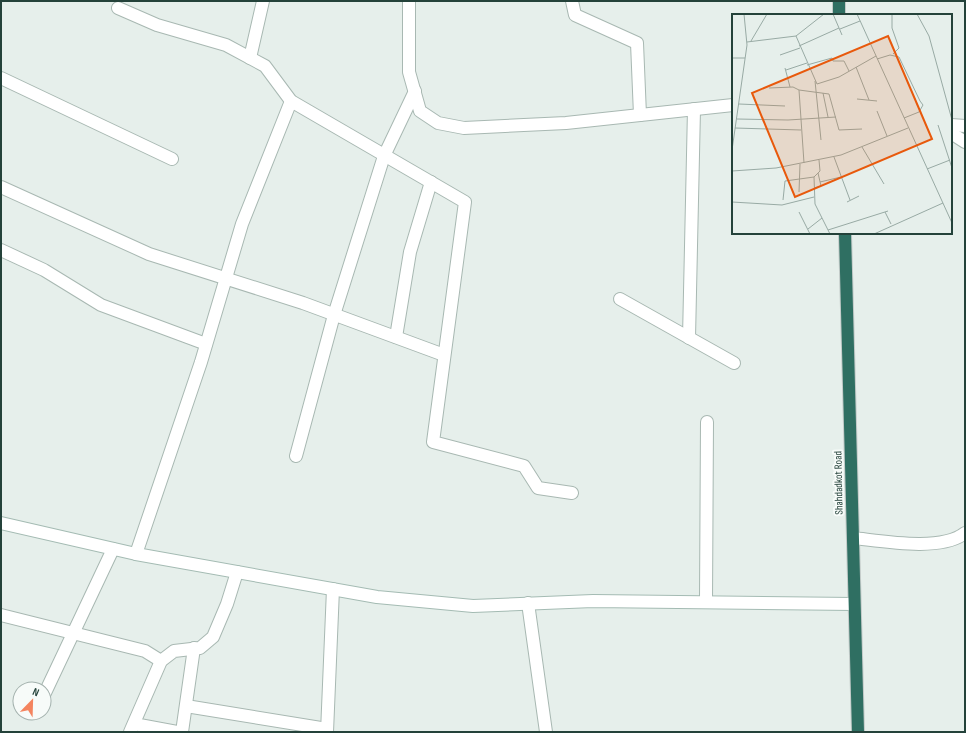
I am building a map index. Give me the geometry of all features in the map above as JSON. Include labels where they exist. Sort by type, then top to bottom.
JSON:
[{"type":"highway","points":[[839,1],[839,14]]},
{"type":"highway","name":"Shahdadkot Road","points":[[845,234],[858,732]]},
{"type":"street","points":[[250,58],[263,1]]},
{"type":"street","points":[[409,1],[409,72],[420,111],[438,123],[464,128],[566,123],[732,105]]},
{"type":"street","points":[[572,1],[574,15],[637,43],[640,116]]},
{"type":"street","points":[[118,8],[157,25],[226,45],[250,58],[264,66],[291,101],[465,202],[433,442],[524,466],[538,488],[572,493]]},
{"type":"street","points":[[1,78],[172,159]]},
{"type":"street","points":[[296,456],[334,315],[384,156],[415,91]]},
{"type":"street","points":[[136,554],[206,344],[242,224],[291,101]]},
{"type":"street","points":[[689,338],[694,109]]},
{"type":"street","points":[[952,125],[965,126]]},
{"type":"street","points":[[952,135],[965,142]]},
{"type":"street","points":[[396,337],[410,252],[431,182]]},
{"type":"street","points":[[1,187],[149,254],[334,315],[444,355]]},
{"type":"street","points":[[1,250],[44,270],[101,305],[206,344]]},
{"type":"street","points":[[620,300],[734,363]]},
{"type":"street","points":[[706,602],[707,422]]},
{"type":"street","points":[[1,523],[136,554],[377,597],[473,606],[593,601],[854,604]]},
{"type":"street","points":[[853,538],[901,542],[936,542],[957,539],[965,533]]},
{"type":"street","points":[[51,681],[113,549]]},
{"type":"street","points":[[177,732],[132,728],[161,661],[174,651],[200,648],[212,637],[227,604],[237,572]]},
{"type":"street","points":[[186,706],[327,731],[333,589]]},
{"type":"street","points":[[528,603],[546,732]]},
{"type":"street","points":[[1,615],[145,651],[161,661]]},
{"type":"street","points":[[182,732],[194,648]]}]
